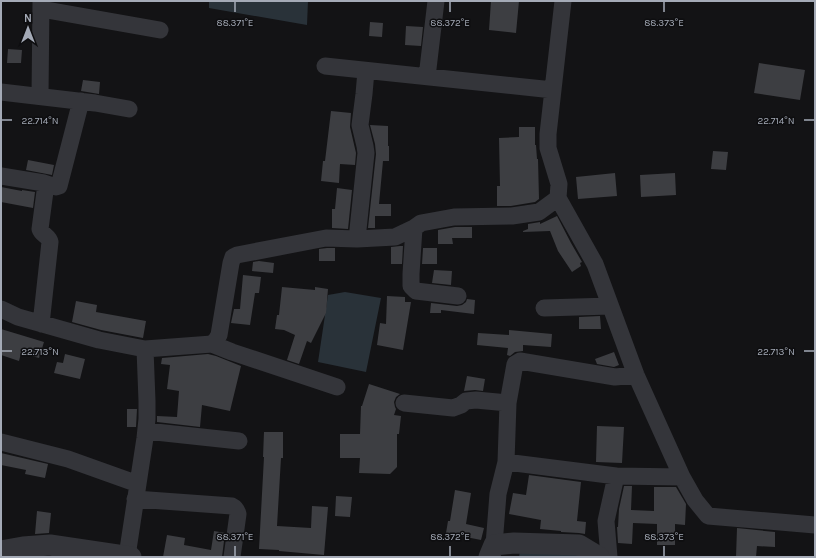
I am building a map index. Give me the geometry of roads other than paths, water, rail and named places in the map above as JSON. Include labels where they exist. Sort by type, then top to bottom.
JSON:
[{"type":"street","points":[[427,77],[436,1]]},
{"type":"street","points":[[563,1],[548,134],[548,148],[559,184],[558,198],[595,264],[636,375],[682,476],[695,500],[708,516],[815,525]]},
{"type":"street","points":[[40,96],[41,5],[160,30]]},
{"type":"street","points":[[325,66],[552,90]]},
{"type":"street","points":[[357,239],[366,152],[360,125],[366,71]]},
{"type":"street","points":[[1,92],[81,101],[129,109]]},
{"type":"street","points":[[1,176],[56,187],[59,186],[81,101]]},
{"type":"street","points":[[41,324],[50,242],[49,238],[41,232],[40,229],[46,184]]},
{"type":"street","points":[[212,344],[218,335],[232,260],[237,255],[326,238],[357,239],[395,237],[421,223],[454,217],[512,216],[539,212],[558,198]]},
{"type":"street","points":[[414,228],[411,274],[412,286],[416,291],[458,296]]},
{"type":"street","points":[[544,308],[610,306]]},
{"type":"street","points":[[1,309],[18,317],[41,324],[99,340],[144,349],[212,344],[338,387]]},
{"type":"street","points":[[1,551],[23,546],[50,545],[129,557],[136,492],[146,431],[147,401],[144,349]]},
{"type":"street","points":[[599,557],[579,545],[514,543],[491,551],[498,494],[506,462],[508,403],[515,364],[520,361],[615,377],[636,375]]},
{"type":"street","points":[[404,403],[453,408],[466,401],[476,400],[508,403]]},
{"type":"street","points":[[146,431],[239,441]]},
{"type":"street","points":[[1,442],[68,459],[136,492],[232,506],[236,508],[238,514],[232,557]]},
{"type":"street","points":[[506,462],[616,476],[682,476]]},
{"type":"street","points":[[609,557],[606,521],[616,476]]}]
